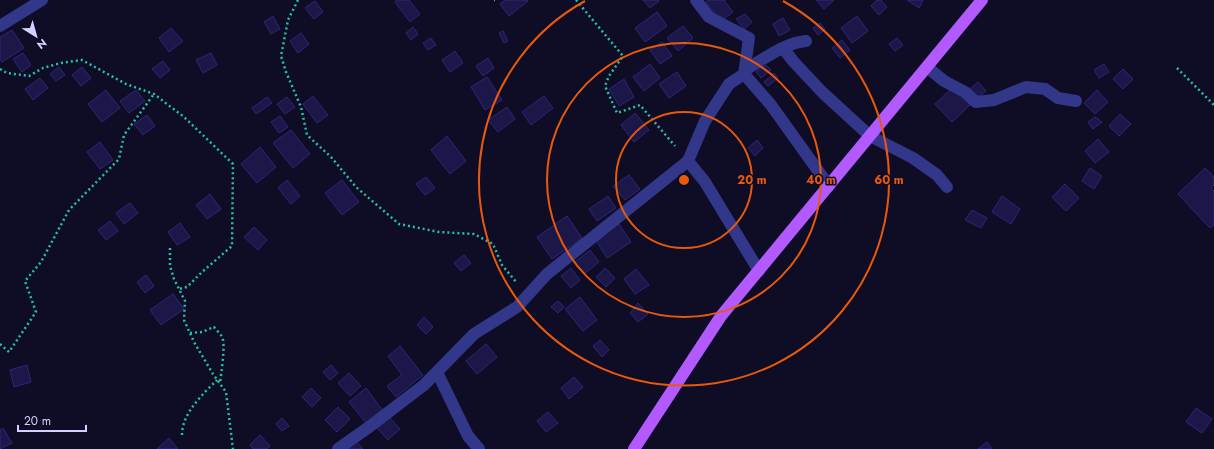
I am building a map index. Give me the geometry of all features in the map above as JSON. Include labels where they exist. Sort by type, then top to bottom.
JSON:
[{"type":"main road","points":[[634,449],[721,316],[982,0]]},
{"type":"street","points":[[0,26],[42,0]]},
{"type":"street","points":[[696,0],[709,17],[749,38],[745,72],[771,105],[828,186]]},
{"type":"street","points":[[338,449],[369,428],[424,385],[474,334],[517,307],[547,274],[688,161],[705,121],[729,84],[783,48],[798,42],[806,41]]},
{"type":"street","points":[[783,48],[822,92],[870,136],[913,158],[938,175],[947,187]]},
{"type":"street","points":[[927,67],[944,81],[965,92],[976,102],[994,100],[1026,87],[1045,89],[1058,98],[1076,101]]},
{"type":"street","points":[[688,161],[705,182],[759,271]]},
{"type":"street","points":[[437,372],[468,436],[479,449]]},
{"type":"path","points":[[298,0],[288,20],[281,56],[301,107],[307,135],[330,157],[356,187],[399,224],[439,232],[474,234],[493,244],[502,265],[527,295]]},
{"type":"path","points":[[576,0],[623,56],[609,76],[605,86],[617,113],[640,105],[688,161]]},
{"type":"path","points":[[0,69],[7,72],[29,76],[43,68],[82,60],[126,84],[154,94],[184,117],[232,164],[232,246],[187,287],[179,289]]},
{"type":"path","points":[[1176,68],[1214,105]]},
{"type":"path","points":[[0,344],[10,352],[36,312],[25,281],[41,262],[69,210],[118,159],[124,135],[154,94]]},
{"type":"path","points":[[170,248],[170,266],[174,279],[185,301],[184,320],[198,349],[226,392],[233,449]]},
{"type":"path","points":[[190,333],[202,332],[214,327],[222,336],[224,341],[220,383]]},
{"type":"path","points":[[182,435],[182,428],[200,397],[217,380]]},
{"type":"building","points":[[397,0],[409,0],[420,14],[410,22],[395,2]]},
{"type":"building","points":[[505,0],[528,1],[509,16],[500,4]]},
{"type":"building","points":[[643,0],[658,0],[659,1],[650,8]]},
{"type":"building","points":[[708,0],[724,0],[733,12],[721,21],[706,2]]},
{"type":"building","points":[[816,0],[834,0],[824,9]]},
{"type":"building","points":[[877,0],[881,0],[887,7],[879,15],[871,6]]},
{"type":"building","points":[[907,0],[923,0],[919,8]]},
{"type":"building","points":[[315,1],[323,12],[314,19],[305,8]]},
{"type":"building","points":[[657,12],[667,26],[645,42],[635,28]]},
{"type":"building","points":[[745,14],[752,22],[744,29],[736,19]]},
{"type":"building","points":[[273,16],[280,29],[271,34],[264,22]]},
{"type":"building","points":[[857,16],[868,31],[852,43],[841,28]]},
{"type":"building","points":[[783,18],[790,30],[779,36],[773,24]]},
{"type":"building","points":[[820,23],[825,29],[818,35],[813,28]]},
{"type":"building","points":[[683,26],[693,38],[678,51],[667,38]]},
{"type":"building","points":[[413,27],[418,34],[411,40],[406,33]]},
{"type":"building","points":[[171,28],[183,41],[169,52],[159,38]]},
{"type":"building","points":[[12,30],[24,48],[2,62],[0,59],[0,37]]},
{"type":"building","points":[[503,31],[508,41],[504,43],[499,33]]},
{"type":"building","points":[[301,33],[309,44],[298,53],[290,41]]},
{"type":"building","points":[[431,38],[436,45],[428,50],[423,43]]},
{"type":"building","points":[[897,38],[903,45],[895,51],[889,44]]},
{"type":"building","points":[[842,40],[850,50],[840,58],[832,48]]},
{"type":"building","points":[[662,42],[672,56],[660,64],[650,50]]},
{"type":"building","points":[[455,51],[463,63],[450,72],[442,60]]},
{"type":"building","points":[[23,53],[31,65],[22,72],[13,59]]},
{"type":"building","points":[[211,53],[217,65],[203,73],[196,60]]},
{"type":"building","points":[[488,58],[494,68],[483,76],[476,66]]},
{"type":"building","points":[[163,61],[170,70],[160,78],[152,69]]},
{"type":"building","points":[[650,64],[660,78],[644,91],[633,77]]},
{"type":"building","points":[[1104,64],[1109,72],[1099,78],[1094,70]]},
{"type":"building","points":[[766,65],[771,70],[761,78],[756,72]]},
{"type":"building","points":[[59,67],[65,75],[56,81],[50,74]]},
{"type":"building","points":[[82,67],[91,78],[81,86],[72,75]]},
{"type":"building","points":[[1123,69],[1133,79],[1123,89],[1113,79]]},
{"type":"building","points":[[677,72],[686,86],[669,98],[659,84]]},
{"type":"building","points":[[774,73],[778,78],[768,86],[764,82]]},
{"type":"building","points":[[487,77],[502,100],[485,110],[471,87]]},
{"type":"building","points":[[40,78],[48,88],[33,100],[25,89]]},
{"type":"building","points":[[624,79],[634,97],[619,106],[609,89]]},
{"type":"building","points":[[978,82],[986,91],[976,99],[969,90]]},
{"type":"building","points":[[953,87],[970,105],[952,122],[935,104]]},
{"type":"building","points":[[106,90],[120,108],[102,122],[88,104]]},
{"type":"building","points":[[136,90],[145,101],[129,113],[120,101]]},
{"type":"building","points":[[1097,90],[1108,102],[1095,114],[1084,103]]},
{"type":"building","points":[[313,96],[328,115],[317,123],[303,104]]},
{"type":"building","points":[[544,96],[553,108],[531,125],[522,112]]},
{"type":"building","points":[[267,97],[272,103],[256,114],[252,108]]},
{"type":"building","points":[[287,97],[295,107],[285,114],[277,104]]},
{"type":"building","points":[[507,107],[515,119],[498,132],[488,120]]},
{"type":"building","points":[[635,113],[649,130],[634,142],[621,125]]},
{"type":"building","points":[[1120,114],[1131,124],[1119,136],[1109,126]]},
{"type":"building","points":[[147,115],[155,126],[143,135],[134,124]]},
{"type":"building","points":[[280,116],[288,127],[279,133],[271,122]]},
{"type":"building","points":[[1095,117],[1102,122],[1093,129],[1088,122]]},
{"type":"building","points":[[291,130],[310,154],[293,168],[273,143]]},
{"type":"building","points":[[447,136],[466,161],[450,174],[431,150]]},
{"type":"building","points":[[1098,139],[1109,152],[1095,163],[1085,151]]},
{"type":"building","points":[[757,140],[763,148],[755,156],[748,148]]},
{"type":"building","points":[[100,142],[113,160],[100,169],[87,152]]},
{"type":"building","points":[[260,147],[276,167],[257,183],[241,164]]},
{"type":"building","points":[[1090,168],[1102,176],[1094,189],[1082,181]]},
{"type":"building","points":[[1205,168],[1214,177],[1214,185],[1211,188],[1214,191],[1214,225],[1210,228],[1178,194]]},
{"type":"building","points":[[629,175],[640,189],[625,200],[613,186]]},
{"type":"building","points":[[426,177],[435,188],[425,195],[416,184]]},
{"type":"building","points":[[287,180],[300,196],[291,204],[278,188]]},
{"type":"building","points":[[342,180],[359,202],[342,215],[325,193]]},
{"type":"building","points":[[1065,184],[1079,198],[1066,211],[1052,197]]},
{"type":"building","points":[[210,194],[221,209],[207,219],[196,205]]},
{"type":"building","points":[[608,196],[616,208],[597,221],[589,209]]},
{"type":"building","points":[[1002,196],[1020,209],[1011,224],[992,212]]},
{"type":"building","points":[[130,203],[138,213],[124,224],[116,213]]},
{"type":"building","points":[[972,210],[987,218],[981,228],[965,220]]},
{"type":"building","points":[[567,216],[582,238],[552,259],[537,237]]},
{"type":"building","points":[[110,221],[118,231],[106,240],[98,230]]},
{"type":"building","points":[[180,223],[190,237],[177,245],[168,232]]},
{"type":"building","points":[[619,224],[631,242],[607,258],[595,239]]},
{"type":"building","points":[[254,227],[267,240],[258,250],[244,237]]},
{"type":"building","points":[[590,250],[599,262],[584,274],[575,262]]},
{"type":"building","points":[[464,255],[471,263],[461,271],[454,263]]},
{"type":"building","points":[[571,268],[580,280],[571,288],[561,276]]},
{"type":"building","points":[[605,268],[615,278],[606,287],[596,277]]},
{"type":"building","points":[[636,269],[649,285],[635,294],[624,279]]},
{"type":"building","points":[[146,275],[154,286],[145,293],[137,282]]},
{"type":"building","points":[[173,294],[184,309],[161,325],[150,310]]},
{"type":"building","points":[[580,297],[597,320],[583,331],[565,309]]},
{"type":"building","points":[[558,301],[564,307],[558,313],[551,307]]},
{"type":"building","points":[[638,303],[648,314],[638,322],[630,313]]},
{"type":"building","points":[[424,317],[433,327],[426,334],[417,325]]},
{"type":"building","points":[[600,340],[609,350],[602,357],[593,346]]},
{"type":"building","points":[[486,344],[497,357],[477,374],[466,361]]},
{"type":"building","points":[[400,346],[423,375],[396,397],[387,386],[402,375],[388,356]]},
{"type":"building","points":[[27,365],[31,382],[14,387],[10,370]]},
{"type":"building","points":[[331,365],[338,373],[330,380],[323,372]]},
{"type":"building","points":[[349,373],[361,386],[350,396],[338,383]]},
{"type":"building","points":[[574,377],[583,387],[569,399],[561,388]]},
{"type":"building","points":[[311,388],[321,398],[312,407],[302,397]]},
{"type":"building","points":[[366,388],[383,411],[367,424],[349,402]]},
{"type":"building","points":[[338,407],[350,419],[337,432],[325,420]]},
{"type":"building","points":[[1196,408],[1212,419],[1202,433],[1186,422]]},
{"type":"building","points":[[548,412],[558,423],[546,432],[537,421]]},
{"type":"building","points":[[389,417],[400,429],[388,440],[377,428]]},
{"type":"building","points":[[282,418],[289,426],[282,431],[276,424]]},
{"type":"building","points":[[3,428],[12,443],[0,449],[0,430]]},
{"type":"building","points":[[260,435],[270,446],[267,449],[253,449],[250,445]]},
{"type":"building","points":[[169,438],[178,449],[157,449]]},
{"type":"building","points":[[355,440],[363,449],[346,449]]},
{"type":"building","points":[[987,442],[992,449],[978,449]]}]
